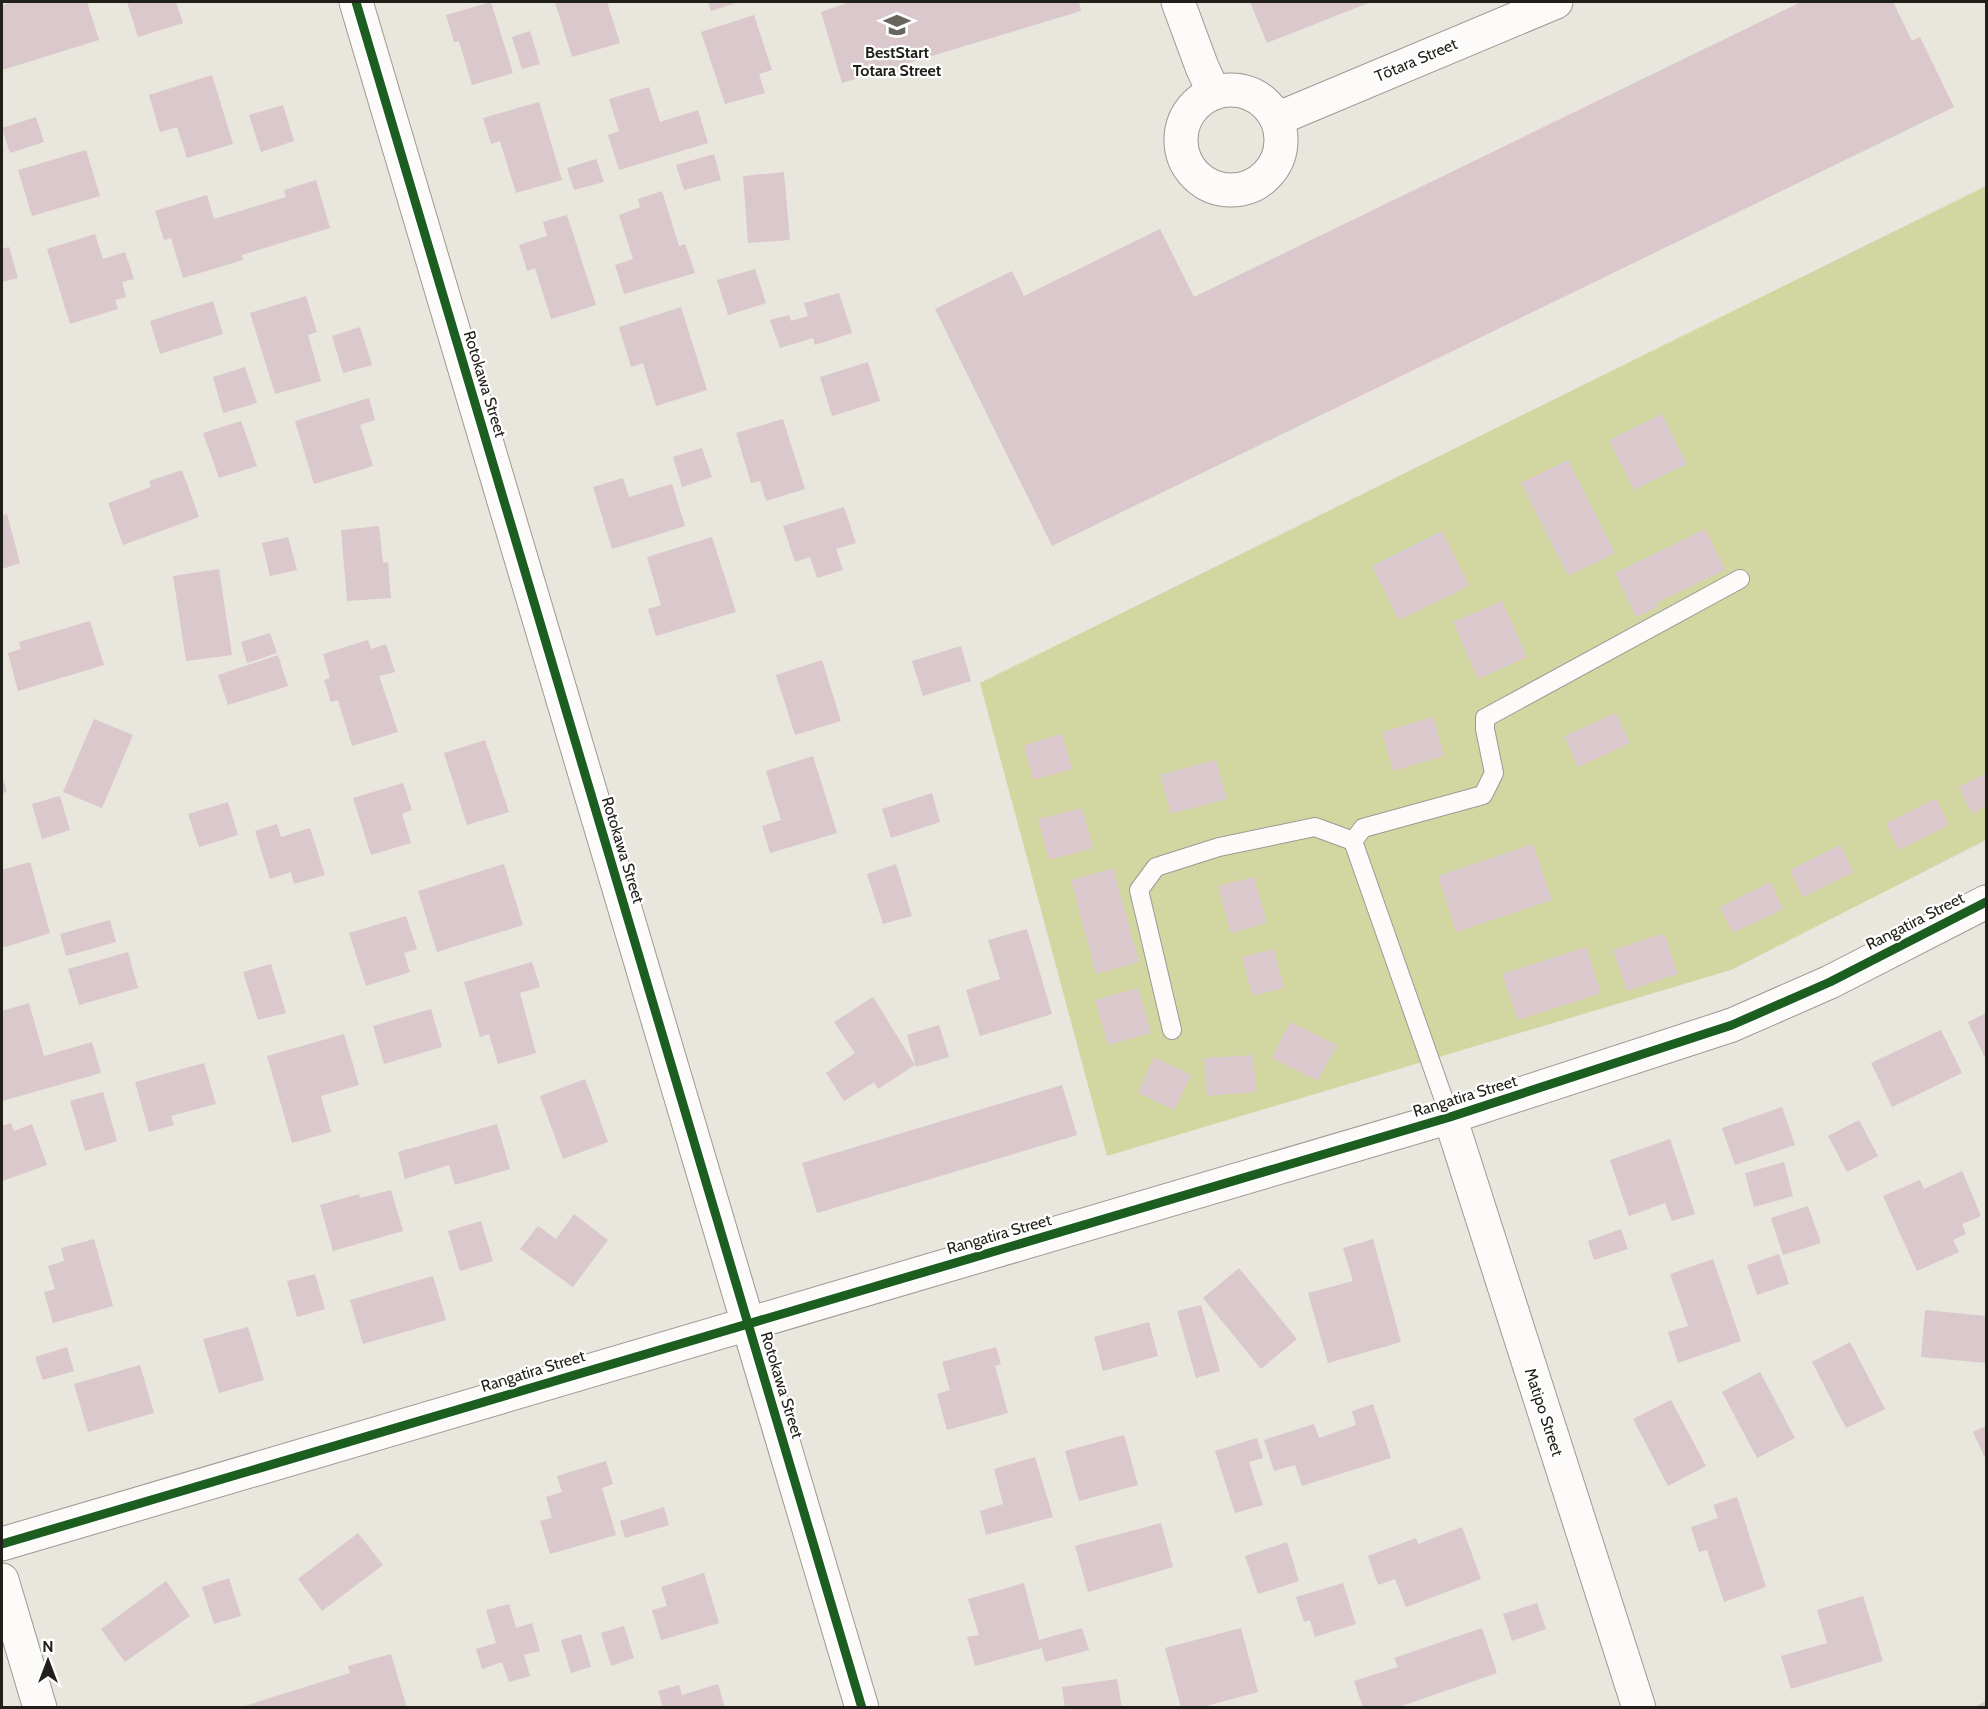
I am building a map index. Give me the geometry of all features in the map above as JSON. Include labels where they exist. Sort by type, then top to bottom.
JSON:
[{"type":"street","name":"Rotokawa Street","points":[[356,2],[862,1707]]},
{"type":"street","points":[[1178,2],[1214,93]]},
{"type":"street","name":"Tōtara Street","points":[[1277,119],[1556,2]]},
{"type":"street","points":[[1233,90],[1250,94],[1266,104],[1277,119],[1281,135],[1280,152],[1273,167],[1262,180],[1247,188],[1231,190],[1214,188],[1200,180],[1188,168],[1182,152],[1180,137],[1183,123],[1190,110],[1201,99],[1214,93],[1233,90]]},
{"type":"street","name":"Rangatira Street","points":[[2,1544],[1450,1117],[1732,1025],[1830,982],[1986,902]]},
{"type":"street","name":"Matipo Street","points":[[1450,1117],[1639,1707]]},
{"type":"street","points":[[2,1580],[40,1707]]},
{"type":"lane","points":[[1353,841],[1364,828],[1483,795],[1494,773],[1485,718],[1740,579]]},
{"type":"lane","points":[[1172,1030],[1139,890],[1156,867],[1219,846],[1315,827],[1353,841]]},
{"type":"lane","points":[[1353,841],[1450,1117]]},
{"type":"green space","points":[[1986,186],[1986,840],[1731,970],[1107,1156],[980,683]]},
{"type":"building","points":[[12,2],[87,2],[99,40],[2,70],[2,5]]},
{"type":"building","points":[[127,2],[176,2],[183,23],[138,37]]},
{"type":"building","points":[[491,2],[513,73],[472,85],[459,41],[454,42],[446,15]]},
{"type":"building","points":[[555,2],[607,2],[620,43],[572,57]]},
{"type":"building","points":[[708,2],[739,2],[711,11]]},
{"type":"building","points":[[850,2],[1079,2],[1081,11],[842,83],[821,12]]},
{"type":"building","points":[[1250,2],[1371,2],[1267,43]]},
{"type":"building","points":[[1801,2],[1893,2],[1912,41],[1920,37],[1954,107],[1052,546],[935,309],[1012,271],[1024,296],[1160,229],[1194,297]]},
{"type":"building","points":[[754,15],[772,70],[759,74],[765,93],[725,104],[701,32]]},
{"type":"building","points":[[530,31],[540,64],[522,69],[512,37]]},
{"type":"building","points":[[212,75],[233,144],[187,158],[177,127],[160,132],[149,95]]},
{"type":"building","points":[[649,87],[660,122],[698,110],[708,143],[619,170],[608,135],[619,131],[609,99]]},
{"type":"building","points":[[539,102],[562,180],[516,193],[500,141],[491,144],[483,118]]},
{"type":"building","points":[[283,105],[294,141],[261,152],[249,115]]},
{"type":"building","points":[[36,117],[44,142],[10,153],[2,128]]},
{"type":"building","points":[[86,150],[100,196],[32,216],[18,170]]},
{"type":"building","points":[[714,154],[721,180],[684,190],[676,165]]},
{"type":"building","points":[[596,159],[604,182],[574,190],[567,168]]},
{"type":"building","points":[[784,172],[790,240],[748,243],[743,176]]},
{"type":"building","points":[[316,180],[330,228],[242,255],[243,260],[183,278],[171,238],[164,240],[155,211],[207,195],[214,219],[286,197],[284,190]]},
{"type":"building","points":[[662,191],[679,246],[685,244],[695,273],[624,294],[615,265],[633,259],[619,215],[640,207],[638,199]]},
{"type":"building","points":[[567,215],[596,305],[551,319],[535,268],[527,271],[519,245],[547,236],[543,222]]},
{"type":"building","points":[[95,234],[103,259],[125,252],[134,279],[122,282],[126,297],[115,300],[118,309],[70,324],[47,249]]},
{"type":"building","points":[[9,247],[18,278],[2,282],[2,249]]},
{"type":"building","points":[[755,269],[766,303],[728,315],[717,280]]},
{"type":"building","points":[[839,293],[852,333],[815,345],[813,338],[780,348],[770,320],[789,315],[791,321],[808,316],[804,303]]},
{"type":"building","points":[[306,296],[317,332],[308,335],[321,381],[275,394],[250,313]]},
{"type":"building","points":[[213,301],[223,334],[160,354],[150,321]]},
{"type":"building","points":[[681,307],[707,390],[656,406],[643,363],[631,367],[619,327]]},
{"type":"building","points":[[360,327],[372,365],[343,373],[332,336]]},
{"type":"building","points":[[868,362],[880,401],[832,416],[820,377]]},
{"type":"building","points":[[245,367],[257,403],[223,413],[213,377]]},
{"type":"building","points":[[369,398],[375,420],[360,425],[373,466],[314,484],[295,421]]},
{"type":"building","points":[[1662,414],[1687,464],[1634,490],[1609,440]]},
{"type":"building","points":[[783,419],[805,489],[766,501],[760,481],[751,483],[736,433]]},
{"type":"building","points":[[241,421],[257,466],[219,478],[203,433]]},
{"type":"building","points":[[702,448],[712,477],[682,487],[673,457]]},
{"type":"building","points":[[1568,460],[1615,553],[1568,576],[1521,483]]},
{"type":"building","points":[[182,470],[199,517],[123,545],[108,503],[151,487],[149,481]]},
{"type":"building","points":[[623,478],[629,497],[672,484],[685,526],[612,549],[593,487]]},
{"type":"building","points":[[844,507],[856,543],[836,549],[843,570],[817,578],[810,557],[795,562],[783,526]]},
{"type":"building","points":[[7,514],[20,563],[2,569],[2,516]]},
{"type":"building","points":[[379,526],[383,563],[388,562],[391,598],[347,601],[341,530]]},
{"type":"building","points":[[1705,529],[1725,570],[1656,603],[1658,607],[1636,617],[1615,573]]},
{"type":"building","points":[[1442,531],[1469,586],[1399,620],[1372,566]]},
{"type":"building","points":[[288,537],[297,570],[270,576],[262,543]]},
{"type":"building","points":[[712,537],[736,612],[656,636],[648,609],[661,605],[647,557]]},
{"type":"building","points":[[219,569],[232,655],[186,661],[173,576]]},
{"type":"building","points":[[1502,601],[1527,657],[1478,679],[1453,622]]},
{"type":"building","points":[[90,621],[104,665],[18,691],[8,653],[21,649],[19,642]]},
{"type":"building","points":[[270,633],[277,653],[247,663],[241,642]]},
{"type":"building","points":[[368,640],[371,649],[386,644],[395,672],[379,676],[398,732],[352,746],[338,700],[331,702],[324,680],[330,678],[323,654]]},
{"type":"building","points":[[961,646],[971,681],[923,696],[912,661]]},
{"type":"building","points":[[278,655],[288,686],[228,705],[218,675]]},
{"type":"building","points":[[822,660],[841,721],[795,735],[776,675]]},
{"type":"building","points":[[1616,713],[1630,743],[1578,767],[1564,736]]},
{"type":"building","points":[[1433,717],[1444,756],[1393,771],[1382,732]]},
{"type":"building","points":[[94,719],[133,735],[102,808],[63,792]]},
{"type":"building","points":[[1062,734],[1072,769],[1033,780],[1024,745]]},
{"type":"building","points":[[485,740],[509,812],[467,825],[444,753]]},
{"type":"building","points":[[813,756],[837,833],[770,853],[762,826],[781,820],[766,771]]},
{"type":"building","points":[[1216,760],[1227,799],[1171,814],[1160,775]]},
{"type":"building","points":[[1986,773],[1986,806],[1972,814],[1959,787]]},
{"type":"building","points":[[2,775],[7,792],[2,793]]},
{"type":"building","points":[[403,783],[412,810],[402,814],[411,843],[371,855],[353,798]]},
{"type":"building","points":[[932,793],[940,822],[891,838],[882,809]]},
{"type":"building","points":[[60,796],[70,830],[42,839],[32,804]]},
{"type":"building","points":[[1936,798],[1949,825],[1899,850],[1886,823]]},
{"type":"building","points":[[228,802],[238,835],[199,847],[188,814]]},
{"type":"building","points":[[1082,808],[1093,848],[1049,860],[1038,819]]},
{"type":"building","points":[[277,824],[281,837],[310,828],[325,875],[294,884],[291,872],[270,879],[255,831]]},
{"type":"building","points":[[1533,844],[1552,900],[1456,932],[1438,876]]},
{"type":"building","points":[[1840,845],[1854,872],[1803,897],[1790,870]]},
{"type":"building","points":[[30,862],[50,933],[2,948],[2,870]]},
{"type":"building","points":[[504,864],[523,925],[437,952],[418,891]]},
{"type":"building","points":[[896,864],[912,916],[883,924],[867,874]]},
{"type":"building","points":[[1113,868],[1139,962],[1096,974],[1071,880]]},
{"type":"building","points":[[1254,877],[1267,923],[1231,933],[1218,886]]},
{"type":"building","points":[[1771,882],[1783,909],[1733,933],[1720,907]]},
{"type":"building","points":[[406,916],[417,949],[404,953],[410,972],[366,986],[349,933]]},
{"type":"building","points":[[110,920],[116,942],[66,956],[60,934]]},
{"type":"building","points":[[1027,929],[1052,1014],[980,1036],[966,990],[1000,979],[988,940]]},
{"type":"building","points":[[1664,933],[1678,974],[1627,991],[1613,950]]},
{"type":"building","points":[[1586,947],[1601,993],[1518,1020],[1502,974]]},
{"type":"building","points":[[1274,949],[1284,988],[1252,996],[1242,957]]},
{"type":"building","points":[[128,952],[138,988],[79,1005],[68,969]]},
{"type":"building","points":[[532,962],[540,987],[520,993],[536,1053],[498,1064],[489,1034],[480,1037],[464,982]]},
{"type":"building","points":[[271,964],[286,1013],[258,1020],[243,972]]},
{"type":"building","points":[[1138,988],[1151,1033],[1108,1045],[1095,1000]]},
{"type":"building","points":[[873,997],[915,1065],[878,1089],[874,1082],[844,1101],[826,1073],[855,1053],[834,1022]]},
{"type":"building","points":[[29,1003],[44,1056],[92,1042],[101,1073],[2,1101],[2,1011]]},
{"type":"building","points":[[431,1009],[442,1047],[384,1064],[373,1026]]},
{"type":"building","points":[[1986,1013],[1986,1060],[1968,1022]]},
{"type":"building","points":[[1290,1022],[1337,1045],[1318,1081],[1272,1058]]},
{"type":"building","points":[[939,1025],[949,1057],[916,1067],[907,1035]]},
{"type":"building","points":[[1941,1030],[1962,1073],[1892,1107],[1871,1063]]},
{"type":"building","points":[[344,1034],[359,1085],[321,1096],[331,1132],[292,1143],[267,1056]]},
{"type":"building","points":[[1253,1055],[1256,1092],[1207,1096],[1204,1058]]},
{"type":"building","points":[[1154,1057],[1191,1075],[1174,1110],[1138,1093]]},
{"type":"building","points":[[204,1063],[216,1104],[171,1116],[174,1125],[149,1132],[135,1082]]},
{"type":"building","points":[[585,1079],[608,1142],[563,1159],[540,1096]]},
{"type":"building","points":[[1062,1085],[1077,1135],[817,1213],[802,1163]]},
{"type":"building","points":[[103,1092],[117,1141],[85,1151],[70,1101]]},
{"type":"building","points":[[1782,1107],[1795,1145],[1735,1165],[1722,1128]]},
{"type":"building","points":[[1859,1120],[1878,1156],[1847,1172],[1828,1136]]},
{"type":"building","points":[[11,1123],[14,1131],[32,1124],[47,1165],[2,1181],[2,1126]]},
{"type":"building","points":[[497,1124],[510,1169],[455,1185],[449,1165],[405,1179],[398,1152]]},
{"type":"building","points":[[1670,1139],[1695,1214],[1672,1221],[1665,1203],[1629,1216],[1610,1160]]},
{"type":"building","points":[[1784,1162],[1793,1196],[1754,1207],[1745,1173]]},
{"type":"building","points":[[1962,1171],[1981,1216],[1962,1224],[1966,1234],[1953,1240],[1959,1252],[1917,1271],[1883,1196],[1920,1180],[1924,1189]]},
{"type":"building","points":[[391,1190],[403,1231],[333,1251],[320,1205],[359,1194],[360,1198]]},
{"type":"building","points":[[1808,1206],[1821,1243],[1783,1255],[1771,1218]]},
{"type":"building","points":[[574,1214],[608,1240],[573,1287],[520,1249],[538,1226],[556,1239]]},
{"type":"building","points":[[481,1221],[493,1261],[460,1271],[448,1231]]},
{"type":"building","points":[[1621,1229],[1628,1249],[1594,1260],[1588,1241]]},
{"type":"building","points":[[94,1239],[113,1306],[53,1323],[44,1292],[55,1289],[48,1266],[64,1261],[61,1248]]},
{"type":"building","points":[[1373,1239],[1401,1342],[1328,1363],[1308,1293],[1353,1281],[1343,1248]]},
{"type":"building","points":[[1779,1254],[1789,1284],[1757,1295],[1747,1265]]},
{"type":"building","points":[[1713,1259],[1741,1341],[1678,1363],[1668,1332],[1688,1326],[1670,1274]]},
{"type":"building","points":[[1239,1268],[1297,1339],[1261,1369],[1203,1298]]},
{"type":"building","points":[[315,1274],[325,1309],[297,1317],[287,1281]]},
{"type":"building","points":[[433,1276],[446,1320],[363,1344],[350,1300]]},
{"type":"building","points":[[1201,1305],[1220,1371],[1196,1378],[1177,1311]]},
{"type":"building","points":[[1925,1310],[1986,1316],[1986,1363],[1921,1357]]},
{"type":"building","points":[[1149,1322],[1158,1356],[1103,1371],[1094,1337]]},
{"type":"building","points":[[248,1327],[264,1380],[219,1393],[203,1339]]},
{"type":"building","points":[[1850,1342],[1885,1409],[1846,1428],[1812,1362]]},
{"type":"building","points":[[67,1347],[74,1371],[43,1380],[35,1357]]},
{"type":"building","points":[[996,1347],[1001,1364],[995,1366],[1008,1413],[947,1430],[937,1394],[950,1390],[942,1362]]},
{"type":"building","points":[[140,1365],[154,1413],[88,1432],[74,1384]]},
{"type":"building","points":[[1760,1372],[1795,1438],[1757,1458],[1722,1392]]},
{"type":"building","points":[[1671,1400],[1706,1466],[1668,1486],[1633,1419]]},
{"type":"building","points":[[1373,1404],[1391,1458],[1302,1486],[1295,1465],[1274,1471],[1264,1440],[1314,1424],[1319,1438],[1356,1425],[1352,1411]]},
{"type":"building","points":[[1986,1426],[1986,1460],[1973,1432]]},
{"type":"building","points":[[1124,1435],[1138,1485],[1079,1501],[1065,1451]]},
{"type":"building","points":[[1257,1438],[1263,1458],[1249,1462],[1263,1505],[1235,1513],[1215,1451]]},
{"type":"building","points":[[1035,1457],[1053,1517],[986,1535],[980,1511],[1003,1504],[994,1469]]},
{"type":"building","points":[[606,1461],[613,1484],[602,1488],[616,1535],[550,1554],[540,1521],[552,1518],[546,1497],[562,1492],[557,1476]]},
{"type":"building","points":[[1737,1497],[1766,1587],[1724,1602],[1707,1550],[1699,1552],[1691,1527],[1718,1518],[1713,1505]]},
{"type":"building","points":[[664,1507],[669,1525],[625,1538],[620,1521]]},
{"type":"building","points":[[1161,1523],[1173,1567],[1088,1592],[1075,1546]]},
{"type":"building","points":[[1462,1527],[1481,1579],[1406,1607],[1395,1579],[1378,1585],[1368,1556],[1416,1538],[1418,1544]]},
{"type":"building","points":[[358,1533],[383,1565],[322,1611],[298,1579]]},
{"type":"building","points":[[1287,1542],[1299,1581],[1258,1594],[1245,1556]]},
{"type":"building","points":[[704,1573],[719,1623],[661,1640],[652,1610],[667,1606],[661,1587]]},
{"type":"building","points":[[229,1578],[241,1616],[214,1624],[202,1587]]},
{"type":"building","points":[[166,1581],[190,1616],[125,1662],[101,1629]]},
{"type":"building","points":[[1024,1583],[1039,1640],[1082,1628],[1089,1650],[1045,1662],[1042,1648],[975,1666],[967,1637],[979,1635],[968,1599]]},
{"type":"building","points":[[1343,1583],[1356,1624],[1315,1637],[1310,1620],[1304,1622],[1296,1597]]},
{"type":"building","points":[[1863,1596],[1883,1661],[1791,1689],[1781,1656],[1827,1643],[1817,1610]]},
{"type":"building","points":[[1537,1603],[1546,1629],[1512,1641],[1503,1614]]},
{"type":"building","points":[[509,1604],[516,1628],[532,1623],[540,1651],[524,1655],[530,1676],[509,1682],[502,1662],[482,1669],[476,1649],[496,1643],[486,1610]]},
{"type":"building","points":[[624,1626],[634,1658],[611,1666],[601,1633]]},
{"type":"building","points":[[1241,1628],[1258,1692],[1199,1708],[1181,1708],[1165,1648]]},
{"type":"building","points":[[1482,1628],[1497,1673],[1396,1708],[1363,1708],[1354,1681],[1398,1667],[1394,1658]]},
{"type":"building","points":[[581,1634],[591,1667],[571,1673],[561,1640]]},
{"type":"building","points":[[391,1654],[407,1708],[238,1708],[350,1673],[348,1666]]},
{"type":"building","points":[[1117,1679],[1122,1708],[1065,1708],[1062,1687]]},
{"type":"building","points":[[718,1684],[725,1708],[663,1708],[658,1691],[679,1685],[682,1695]]},
{"type":"building","points":[[1986,1701],[1986,1708],[1972,1708]]},
{"type":"cycle path","points":[[356,2],[862,1708]]},
{"type":"cycle path","points":[[2,1544],[1450,1117],[1732,1025],[1830,982],[1986,902]]},
{"type":"place","name":"BestStart Totara Street","points":[[897,25]]}]
